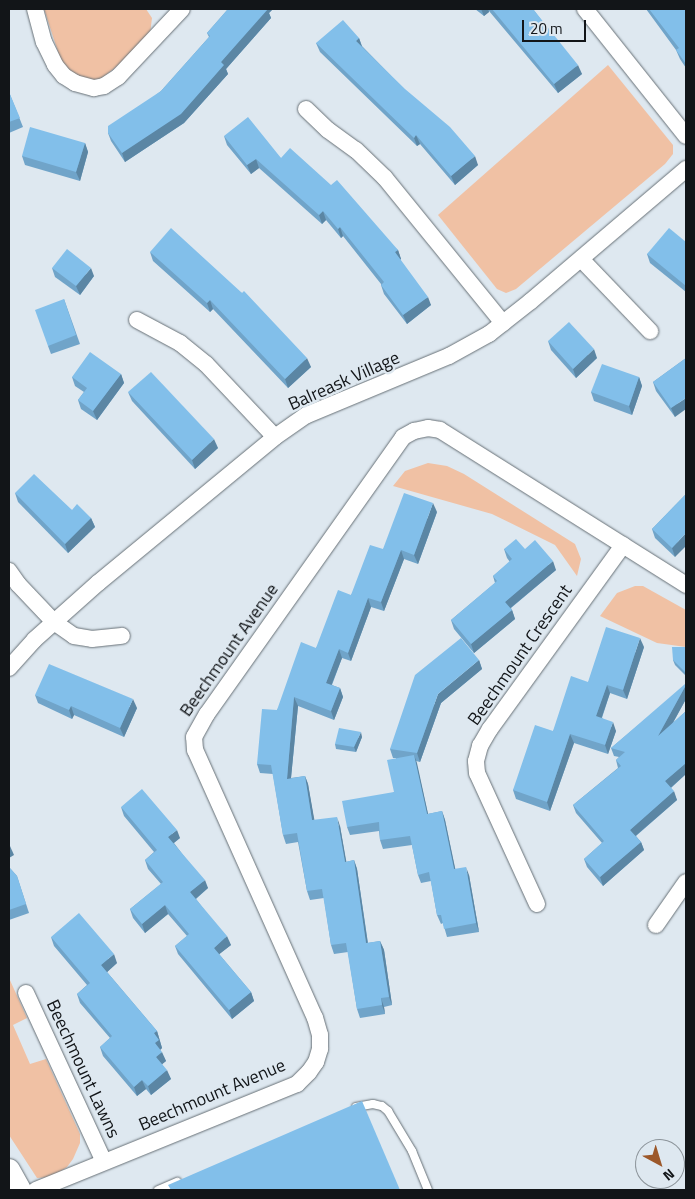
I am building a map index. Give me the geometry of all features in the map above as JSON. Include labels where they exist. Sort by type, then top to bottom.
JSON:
[{"type":"main road","points":[[9,1170],[20,1190]]},
{"type":"street","points":[[35,9],[44,42],[55,65],[64,76],[75,83],[94,88],[104,86],[118,77],[174,12]]},
{"type":"street","points":[[585,9],[686,136]]},
{"type":"street","points":[[306,109],[328,130],[356,150],[385,178],[502,323]]},
{"type":"street","name":"Balreask Village","points":[[9,668],[54,622],[275,437],[307,415],[448,356],[489,334],[581,259],[686,169]]},
{"type":"street","points":[[581,259],[650,331]]},
{"type":"street","points":[[137,320],[180,343],[206,364],[275,437]]},
{"type":"street","name":"Beechmount Avenue","points":[[36,1190],[297,1084],[316,1062],[320,1049],[320,1035],[315,1018],[195,750],[194,737],[199,724],[403,437],[414,431],[428,428],[440,430],[686,585]]},
{"type":"street","name":"Beechmount Crescent","points":[[537,904],[477,773],[476,761],[480,746],[490,729],[623,545]]},
{"type":"street","points":[[9,571],[18,584],[54,622],[74,636],[92,639],[122,636]]},
{"type":"street","points":[[656,925],[686,882]]},
{"type":"street","name":"Beechmount Lawns","points":[[26,993],[104,1162]]},
{"type":"lane","points":[[348,1110],[373,1104],[382,1106],[388,1111],[412,1150],[428,1190]]},
{"type":"lane","points":[[158,1190],[185,1179]]},
{"type":"shaded area","points":[[44,9],[146,9],[152,18],[150,34],[131,55],[101,79],[88,82],[76,77],[61,61]]},
{"type":"shaded area","points":[[608,65],[673,145],[673,154],[665,164],[516,289],[506,293],[497,289],[438,215]]},
{"type":"shaded area","points":[[428,463],[447,466],[464,474],[575,544],[581,559],[577,576],[555,545],[492,514],[393,486],[405,471]]},
{"type":"shaded area","points":[[635,586],[643,586],[686,610],[686,647],[657,643],[600,616],[617,593]]},
{"type":"shaded area","points":[[9,978],[27,1018],[13,1025],[30,1064],[46,1059],[80,1134],[80,1143],[73,1159],[67,1167],[52,1177],[37,1178],[9,1135]]},
{"type":"building","points":[[228,9],[268,9],[221,62],[224,65],[181,114],[122,153],[108,133],[108,126],[161,91],[210,36],[207,33]]},
{"type":"building","points":[[492,9],[533,9],[578,65],[554,84]]},
{"type":"building","points":[[649,9],[686,9],[686,64],[676,50],[679,48]]},
{"type":"building","points":[[343,20],[359,38],[356,41],[405,89],[450,127],[475,156],[451,176],[416,135],[414,138],[316,43]]},
{"type":"building","points":[[9,92],[20,118],[9,122]]},
{"type":"building","points":[[248,117],[281,158],[290,148],[331,185],[337,180],[398,250],[395,252],[428,297],[403,315],[381,285],[384,282],[340,227],[338,229],[323,211],[319,215],[256,159],[247,165],[224,136]]},
{"type":"building","points":[[30,127],[85,143],[76,172],[22,156]]},
{"type":"building","points":[[171,228],[242,293],[244,291],[307,358],[285,379],[210,300],[207,303],[150,252]]},
{"type":"building","points":[[669,228],[686,242],[686,286],[647,254]]},
{"type":"building","points":[[67,249],[91,268],[76,286],[52,268]]},
{"type":"building","points":[[64,299],[76,335],[48,346],[35,310]]},
{"type":"building","points":[[569,322],[594,349],[573,369],[548,341]]},
{"type":"building","points":[[90,352],[121,374],[93,411],[78,400],[87,388],[72,377]]},
{"type":"building","points":[[686,358],[686,398],[671,408],[653,382]]},
{"type":"building","points":[[602,364],[639,377],[629,406],[591,392]]},
{"type":"building","points":[[151,372],[214,439],[192,460],[128,392]]},
{"type":"building","points":[[34,474],[72,510],[77,504],[91,518],[65,544],[15,493]]},
{"type":"building","points":[[404,493],[433,503],[414,555],[401,550],[381,602],[368,598],[348,653],[339,649],[326,683],[340,688],[331,711],[294,697],[287,779],[305,776],[312,820],[337,817],[345,862],[354,860],[366,943],[380,941],[389,997],[381,998],[382,1005],[357,1009],[346,943],[331,945],[322,889],[307,891],[297,833],[283,835],[271,765],[257,764],[262,709],[277,710],[301,642],[316,648],[338,590],[351,595],[370,545],[383,549]]},
{"type":"building","points":[[686,494],[686,533],[672,548],[652,529]]},
{"type":"building","points":[[516,539],[525,549],[535,540],[553,561],[505,602],[512,610],[471,644],[451,620],[497,581],[493,576],[512,559],[504,549]]},
{"type":"building","points":[[606,627],[640,638],[623,690],[607,685],[596,716],[613,722],[605,745],[570,734],[547,802],[513,790],[535,725],[553,731],[571,676],[588,682]]},
{"type":"building","points":[[461,638],[479,660],[438,694],[417,753],[390,749],[415,675]]},
{"type":"building","points":[[672,647],[686,647],[686,673],[673,660]]},
{"type":"building","points":[[49,664],[133,699],[120,728],[71,706],[69,710],[35,695]]},
{"type":"building","points":[[685,684],[658,736],[686,711],[686,763],[665,781],[674,791],[630,830],[641,842],[600,877],[584,859],[604,841],[573,805],[621,766],[616,760],[625,752],[611,748]]},
{"type":"building","points":[[339,728],[361,732],[354,747],[335,744]]},
{"type":"building","points":[[414,755],[427,814],[442,811],[454,869],[466,867],[476,923],[444,929],[441,915],[437,915],[429,872],[418,875],[410,836],[380,840],[379,822],[347,827],[342,801],[394,792],[387,760]]},
{"type":"building","points":[[142,789],[177,830],[168,837],[205,880],[190,892],[227,936],[214,948],[251,992],[229,1010],[175,946],[189,934],[165,905],[142,924],[130,909],[163,882],[145,860],[157,850],[121,807]]},
{"type":"building","points":[[9,867],[17,876],[26,904],[9,910]]},
{"type":"building","points":[[79,913],[114,954],[101,965],[157,1031],[154,1033],[159,1040],[155,1043],[162,1052],[156,1057],[167,1070],[148,1086],[142,1080],[134,1087],[100,1047],[112,1036],[77,994],[90,983],[51,937]]},
{"type":"building","points":[[362,1101],[400,1190],[171,1190],[168,1185]]}]
